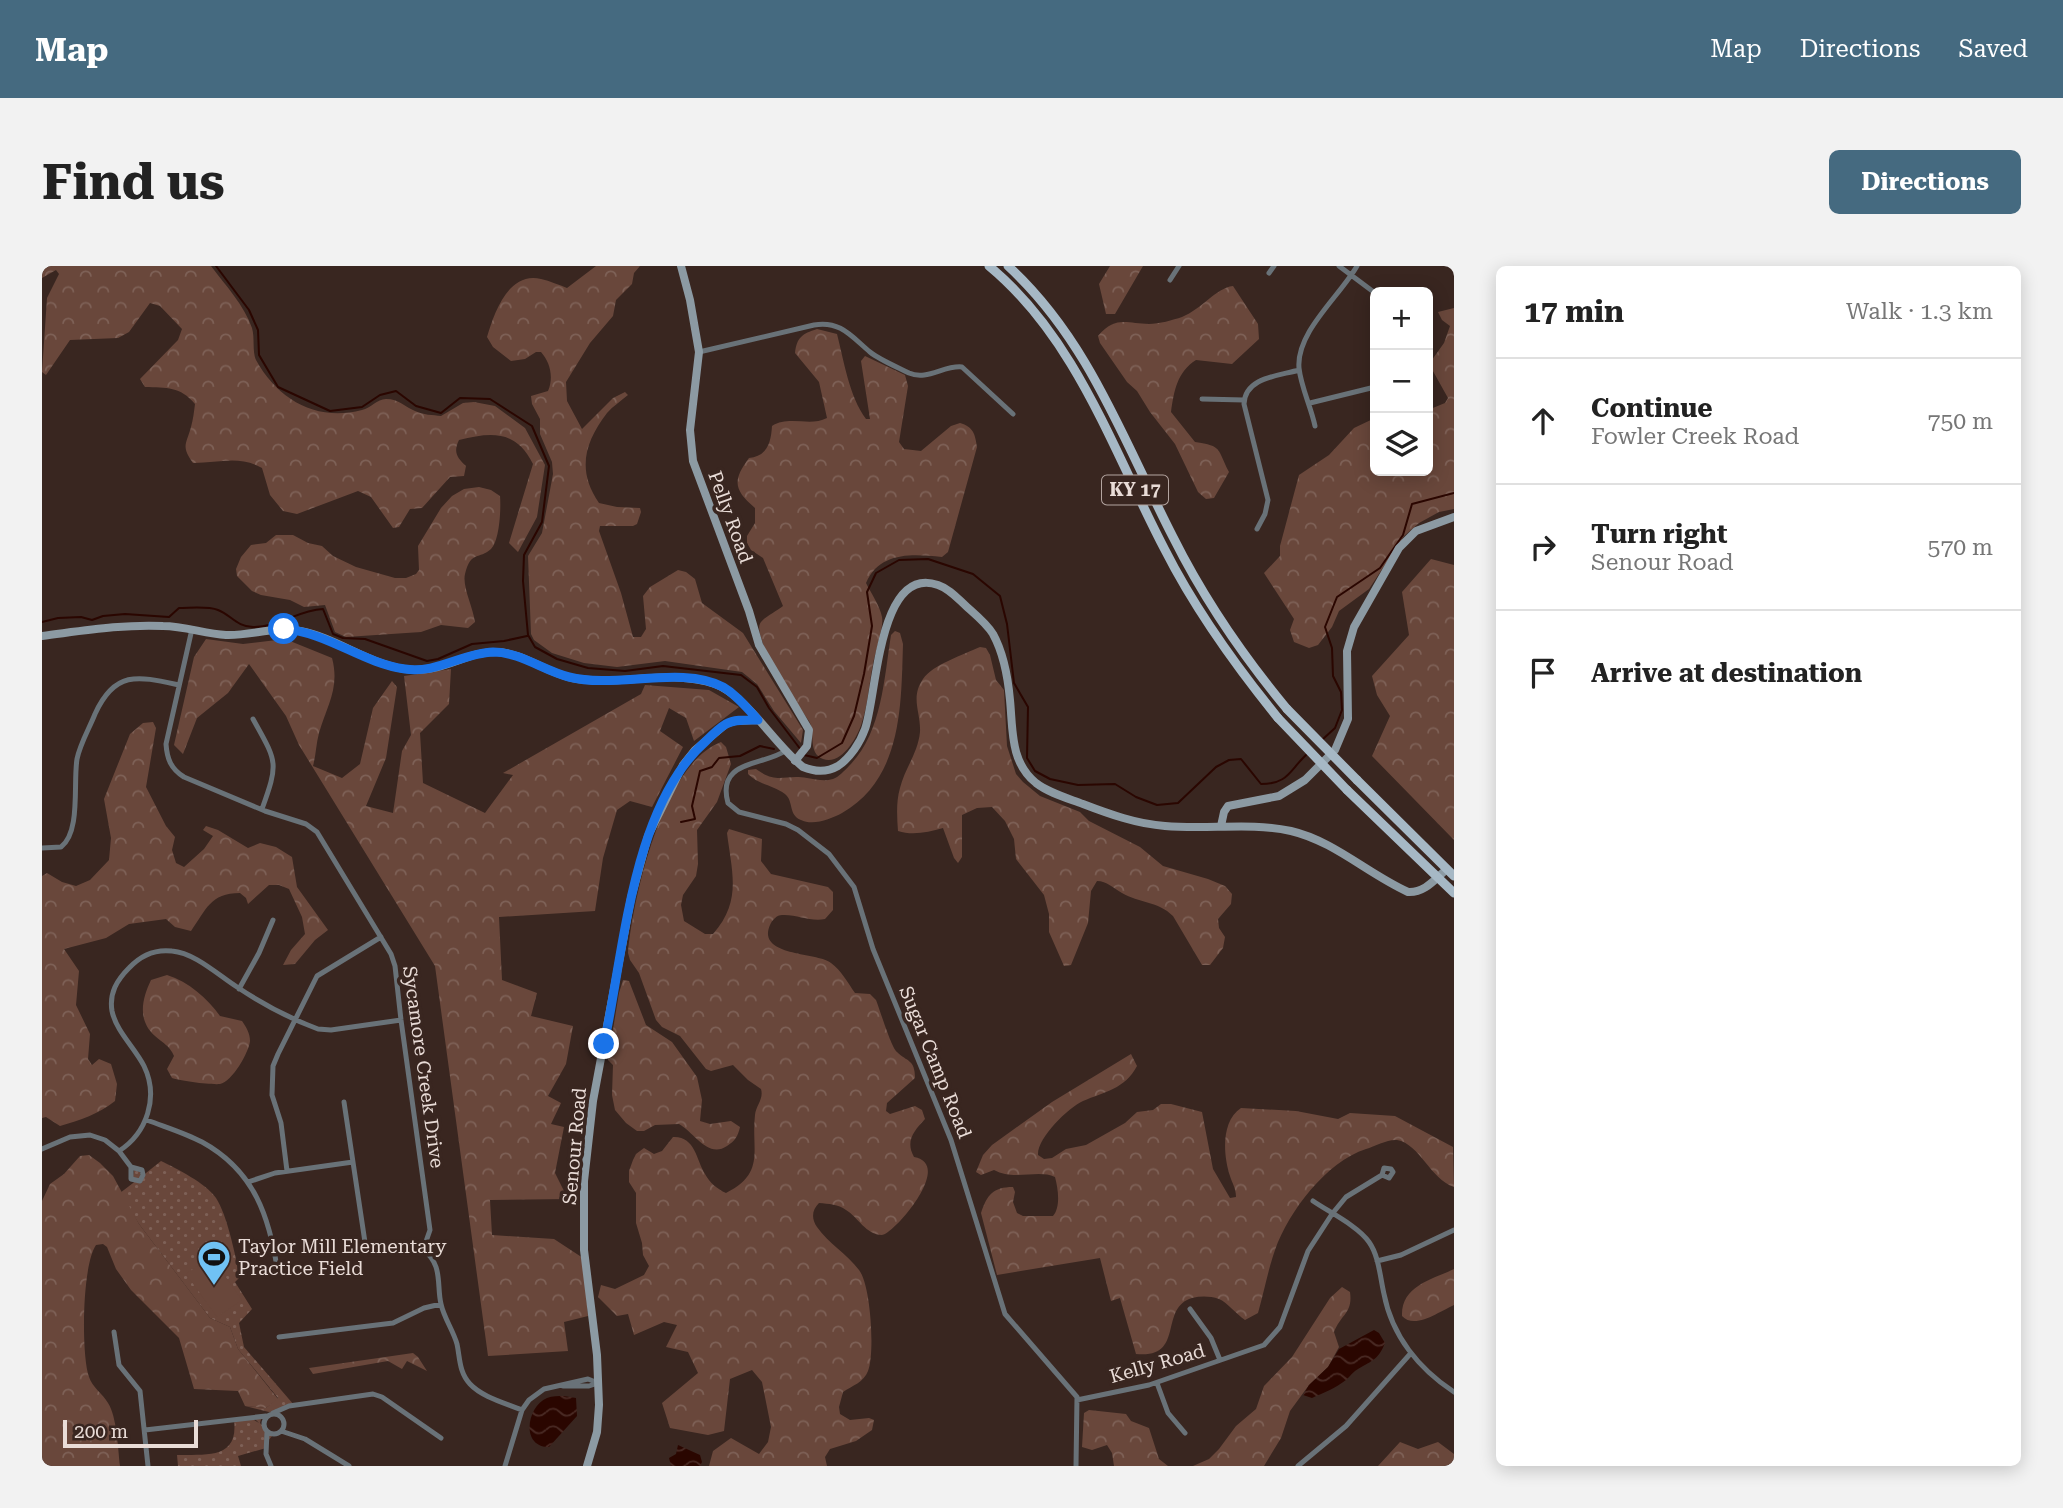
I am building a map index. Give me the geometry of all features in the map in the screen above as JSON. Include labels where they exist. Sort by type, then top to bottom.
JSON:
[{"type":"main road","name":"Pelly Road","points":[[681,266],[691,300],[699,352],[690,430],[693,461],[759,645],[782,687],[807,724],[807,746],[795,761]]},
{"type":"main road","name":"KY 17","points":[[989,266],[1023,299],[1059,344],[1080,377],[1165,551],[1199,611],[1238,668],[1278,718],[1347,790],[1454,893]]},
{"type":"main road","name":"KY 17","points":[[1008,266],[1048,306],[1077,347],[1097,381],[1190,570],[1249,662],[1287,709],[1450,872]]},
{"type":"main road","points":[[1221,826],[1224,811],[1228,806],[1279,796],[1305,780],[1335,750],[1348,719],[1347,651],[1354,627],[1399,548],[1416,531],[1454,517]]},
{"type":"main road","points":[[42,636],[165,625],[229,635],[284,629],[304,631],[388,665],[415,670],[436,667],[476,654],[498,652],[584,680],[694,679],[725,689],[739,700],[795,761],[805,768],[824,771],[833,769],[849,756],[865,729],[884,631],[893,609],[904,593],[912,587],[932,583],[954,594],[993,635],[1007,678],[1016,753],[1030,778],[1050,792],[1142,823],[1165,827],[1268,827],[1310,837],[1408,892],[1424,889],[1437,877],[1450,872]]},
{"type":"main road","name":"Senour Road","points":[[587,1466],[598,1422],[598,1383],[585,1261],[584,1181],[595,1089],[636,876],[657,814],[690,756],[726,724],[758,720]]},
{"type":"street","points":[[1170,280],[1179,266]]},
{"type":"street","points":[[1269,273],[1274,266]]},
{"type":"street","points":[[1339,266],[1370,289]]},
{"type":"street","points":[[1315,426],[1299,370],[1303,343],[1357,266]]},
{"type":"street","points":[[699,352],[814,325],[830,324],[855,337],[874,354],[910,374],[923,375],[955,366],[962,367],[1013,414]]},
{"type":"street","points":[[1257,529],[1265,514],[1268,500],[1244,400],[1249,388],[1256,382],[1299,370]]},
{"type":"street","points":[[1310,403],[1370,388]]},
{"type":"street","points":[[1202,399],[1244,400]]},
{"type":"street","name":"Sycamore Creek Drive","points":[[192,629],[166,744],[167,755],[174,769],[184,777],[299,821],[317,832],[381,937],[395,966],[430,1230],[423,1250]]},
{"type":"street","points":[[42,848],[61,847],[71,835],[78,757],[107,692],[122,681],[135,677],[179,685]]},
{"type":"street","points":[[253,719],[274,758],[270,787],[262,809]]},
{"type":"street","name":"Sugar Camp Road","points":[[785,751],[774,757],[750,762],[735,771],[727,788],[728,803],[739,813],[786,824],[798,830],[829,854],[854,887],[873,949],[951,1140],[1005,1314],[1075,1394],[1077,1400]]},
{"type":"street","points":[[239,989],[273,920]]},
{"type":"street","points":[[287,1171],[281,1123],[273,1103],[271,1084],[278,1054],[317,976],[381,937]]},
{"type":"street","points":[[119,1151],[134,1139],[147,1120],[150,1100],[146,1069],[112,1012],[111,998],[114,986],[121,976],[144,955],[163,950],[179,951],[239,989],[324,1030],[401,1020]]},
{"type":"street","points":[[344,1101],[366,1249]]},
{"type":"street","points":[[147,1120],[203,1143],[226,1159],[248,1182],[270,1227],[278,1274]]},
{"type":"street","points":[[42,1149],[70,1137],[86,1134],[106,1140],[131,1167]]},
{"type":"street","points":[[248,1182],[264,1175],[353,1162]]},
{"type":"street","name":"Kelly Road","points":[[1077,1400],[1157,1383],[1264,1345],[1280,1327],[1308,1251],[1332,1214],[1346,1197],[1382,1175]]},
{"type":"street","points":[[1313,1201],[1367,1238],[1377,1261],[1392,1323],[1411,1353],[1435,1379],[1454,1392]]},
{"type":"street","points":[[1377,1261],[1401,1255],[1454,1230]]},
{"type":"street","points":[[345,1252],[402,1243],[423,1250],[437,1268],[441,1304],[456,1340],[460,1368],[468,1383],[482,1393],[522,1410]]},
{"type":"street","points":[[279,1337],[393,1323],[424,1307],[441,1304]]},
{"type":"street","points":[[1190,1309],[1211,1338],[1220,1360]]},
{"type":"street","points":[[114,1332],[119,1365],[140,1391],[148,1466]]},
{"type":"street","points":[[1298,1466],[1346,1426],[1411,1353]]},
{"type":"street","points":[[505,1466],[522,1410],[534,1395],[544,1389],[588,1379],[598,1383]]},
{"type":"street","points":[[1157,1383],[1168,1413],[1185,1433]]},
{"type":"street","points":[[145,1430],[251,1418],[269,1415],[289,1406],[378,1395],[441,1438]]},
{"type":"street","points":[[1076,1466],[1077,1400]]},
{"type":"street","points":[[266,1448],[279,1432],[289,1406]]},
{"type":"street","points":[[269,1415],[283,1420],[293,1434]]},
{"type":"street","points":[[263,1425],[269,1415]]},
{"type":"street","points":[[251,1418],[263,1425],[267,1432],[266,1448],[271,1466]]},
{"type":"street","points":[[267,1432],[293,1434],[349,1466]]},
{"type":"green space","points":[[42,266],[211,266],[249,320],[256,360],[265,374],[287,397],[314,410],[345,413],[365,409],[386,399],[421,413],[441,416],[463,403],[495,406],[525,428],[545,465],[537,517],[518,552],[509,543],[533,464],[511,439],[492,435],[459,440],[456,451],[466,466],[464,476],[450,477],[422,508],[410,509],[399,527],[393,528],[371,497],[358,491],[297,514],[283,511],[270,495],[262,468],[237,461],[193,463],[186,445],[195,404],[178,391],[145,387],[140,379],[178,340],[182,329],[160,306],[150,303],[129,332],[118,338],[70,340],[46,375],[42,372],[47,298],[59,274],[56,270],[42,278]]},
{"type":"green space","points":[[596,266],[640,266],[634,273],[632,284],[616,300],[613,316],[590,343],[566,382],[567,401],[582,429],[613,398],[625,392],[628,395],[609,410],[599,424],[589,446],[586,468],[592,491],[599,503],[640,508],[637,524],[600,526],[599,531],[633,637],[641,637],[646,629],[643,596],[650,587],[678,570],[686,572],[695,579],[702,603],[743,633],[803,730],[801,743],[774,711],[757,684],[742,672],[665,661],[617,667],[584,663],[552,653],[534,640],[531,634],[528,556],[542,533],[553,474],[552,462],[540,434],[540,419],[531,396],[548,391],[550,370],[541,352],[525,359],[511,361],[493,347],[487,337],[498,306],[511,288],[520,281],[529,278],[541,279],[567,288]]},
{"type":"green space","points":[[1110,266],[1143,266],[1115,314],[1106,314],[1099,284]]},
{"type":"green space","points":[[1233,286],[1258,324],[1259,339],[1232,364],[1196,360],[1181,376],[1171,412],[1195,442],[1218,450],[1229,472],[1214,498],[1206,499],[1198,492],[1175,444],[1137,391],[1127,382],[1098,336],[1104,329],[1116,323],[1153,324],[1182,317]]},
{"type":"green space","points":[[1454,308],[1454,509],[1439,512],[1419,523],[1404,536],[1369,589],[1339,611],[1332,627],[1318,645],[1309,648],[1294,642],[1290,630],[1294,619],[1264,573],[1280,556],[1280,546],[1299,475],[1329,455],[1354,428],[1370,420],[1370,476],[1433,476],[1433,408],[1445,403],[1448,398],[1433,371],[1433,358],[1444,343],[1450,326],[1442,320],[1438,312]]},
{"type":"green space","points":[[817,329],[837,334],[851,389],[866,419],[870,419],[861,361],[865,356],[905,375],[908,386],[899,442],[904,449],[921,451],[951,426],[960,423],[973,431],[977,447],[948,552],[942,557],[909,555],[889,560],[872,573],[866,583],[879,608],[882,621],[866,708],[853,742],[842,754],[830,760],[823,759],[815,752],[809,721],[777,671],[762,641],[759,630],[761,622],[783,606],[763,558],[751,550],[747,543],[747,536],[755,523],[755,508],[743,496],[738,485],[740,473],[749,458],[760,455],[767,448],[772,426],[785,421],[814,422],[827,418],[819,382],[795,353],[801,337]]},
{"type":"green space","points":[[479,487],[500,496],[500,515],[494,545],[487,552],[473,558],[467,566],[465,584],[475,622],[468,628],[441,625],[421,632],[346,637],[335,632],[325,605],[304,607],[290,600],[261,595],[252,591],[237,576],[236,569],[241,557],[251,545],[266,543],[276,535],[293,535],[308,543],[322,546],[333,556],[356,567],[395,578],[406,578],[419,570],[418,546],[441,508],[452,496],[464,489]]},
{"type":"green space","points":[[1431,559],[1454,565],[1454,840],[1372,756],[1390,716],[1377,695],[1372,676],[1409,635],[1402,592]]},
{"type":"green space","points":[[895,631],[900,633],[903,644],[901,691],[895,738],[888,760],[877,780],[862,798],[842,813],[816,822],[797,818],[785,794],[752,778],[748,770],[756,769],[776,778],[823,780],[833,779],[842,773],[860,753],[875,722],[891,635]]},
{"type":"green space","points":[[206,639],[243,644],[285,639],[332,658],[334,688],[319,733],[313,766],[342,778],[360,764],[373,708],[392,681],[397,687],[386,758],[366,806],[393,813],[402,751],[411,735],[404,676],[451,669],[449,704],[420,733],[423,783],[485,813],[513,775],[503,773],[641,694],[645,685],[709,690],[739,707],[694,741],[686,718],[669,708],[660,731],[683,747],[652,807],[630,801],[617,810],[603,858],[595,911],[499,917],[502,980],[537,993],[531,1016],[573,1026],[566,1064],[548,1096],[561,1103],[551,1124],[564,1127],[555,1173],[568,1199],[490,1200],[492,1235],[554,1239],[583,1258],[588,1316],[564,1322],[568,1351],[488,1356],[435,966],[299,745],[286,716],[249,664],[228,693],[197,718],[183,754],[174,745],[194,657]]},
{"type":"green space","points":[[980,647],[986,648],[990,655],[996,680],[1004,690],[1007,746],[1016,774],[1023,782],[1040,796],[1080,812],[1089,821],[1140,847],[1163,866],[1208,879],[1225,886],[1232,894],[1231,904],[1218,919],[1219,928],[1225,937],[1223,948],[1210,965],[1202,965],[1173,916],[1167,911],[1128,896],[1107,883],[1097,881],[1091,891],[1088,923],[1071,965],[1064,966],[1049,932],[1049,914],[1044,895],[1016,859],[1014,839],[1005,821],[992,807],[977,808],[962,815],[962,857],[958,863],[943,828],[915,833],[898,831],[899,793],[920,732],[917,699],[919,686],[934,669]]},
{"type":"green space","points":[[153,722],[156,728],[146,787],[166,826],[175,837],[172,850],[176,863],[184,867],[204,849],[213,836],[203,830],[206,826],[248,848],[260,843],[276,847],[292,857],[297,887],[328,930],[315,940],[295,964],[283,965],[291,950],[305,934],[302,917],[289,889],[269,885],[248,904],[240,893],[215,899],[191,931],[175,927],[166,919],[129,924],[106,938],[64,949],[79,971],[76,1005],[90,1034],[88,1059],[92,1065],[99,1059],[111,1064],[117,1084],[115,1101],[109,1106],[60,1126],[46,1117],[42,1118],[42,876],[47,873],[76,886],[90,880],[109,860],[111,838],[104,799],[130,734],[143,723]]},
{"type":"green space","points":[[721,742],[726,747],[731,764],[717,802],[697,830],[698,864],[696,876],[683,895],[681,905],[684,921],[705,934],[713,934],[728,910],[733,886],[727,833],[729,829],[762,839],[761,861],[771,874],[828,887],[833,892],[833,910],[825,919],[780,915],[771,923],[768,935],[772,943],[780,948],[831,963],[855,993],[870,994],[876,1000],[895,1049],[912,1064],[915,1072],[915,1078],[887,1103],[886,1111],[890,1114],[915,1106],[922,1110],[925,1119],[914,1132],[910,1146],[914,1157],[925,1162],[928,1172],[925,1185],[908,1212],[888,1232],[882,1235],[871,1232],[837,1205],[819,1203],[814,1211],[817,1227],[859,1270],[866,1290],[871,1320],[868,1371],[861,1381],[843,1392],[839,1407],[840,1414],[850,1420],[874,1420],[872,1430],[856,1441],[830,1449],[825,1457],[827,1466],[709,1466],[713,1451],[731,1438],[759,1454],[768,1442],[771,1427],[762,1382],[752,1370],[730,1379],[724,1431],[708,1435],[670,1428],[662,1403],[698,1373],[688,1352],[666,1347],[677,1325],[664,1322],[634,1335],[628,1314],[617,1316],[598,1297],[601,1285],[615,1289],[644,1275],[649,1266],[643,1255],[636,1223],[636,1193],[629,1182],[629,1171],[636,1154],[644,1148],[654,1154],[662,1151],[673,1137],[686,1140],[709,1180],[726,1193],[747,1177],[754,1160],[755,1115],[761,1089],[733,1065],[711,1071],[706,1069],[680,1036],[662,1027],[656,1020],[639,973],[628,953],[644,867],[667,804],[683,776],[701,755]]},
{"type":"green space","points":[[167,975],[197,991],[220,1016],[242,1021],[246,1028],[250,1041],[247,1052],[235,1072],[225,1082],[210,1084],[176,1079],[172,1078],[167,1069],[174,1056],[149,1030],[143,1009],[151,980]]},
{"type":"green space","points":[[623,980],[629,981],[646,1025],[672,1042],[697,1077],[702,1100],[700,1121],[710,1124],[731,1121],[740,1127],[736,1138],[727,1146],[720,1149],[708,1147],[679,1124],[655,1125],[644,1131],[637,1131],[615,1110],[612,1095],[613,1065],[608,1060]]},
{"type":"green space","points":[[1131,1054],[1137,1066],[1132,1074],[1120,1085],[1083,1101],[1070,1110],[1048,1132],[1038,1155],[1044,1159],[1052,1158],[1066,1149],[1086,1145],[1125,1123],[1137,1112],[1153,1110],[1161,1104],[1171,1104],[1202,1112],[1213,1169],[1230,1198],[1236,1197],[1236,1194],[1228,1168],[1225,1139],[1230,1121],[1241,1108],[1296,1111],[1338,1119],[1350,1113],[1395,1116],[1453,1147],[1454,1187],[1438,1177],[1412,1148],[1397,1140],[1351,1155],[1323,1176],[1299,1204],[1275,1250],[1258,1313],[1245,1320],[1219,1299],[1192,1298],[1182,1303],[1176,1312],[1167,1341],[1161,1349],[1136,1354],[1120,1298],[1111,1301],[1100,1258],[997,1275],[981,1213],[986,1201],[996,1190],[1013,1187],[1013,1202],[1017,1213],[1023,1216],[1053,1216],[1058,1203],[1055,1177],[1041,1174],[1010,1175],[994,1170],[981,1175],[976,1172],[983,1155],[992,1145],[1052,1102]]},
{"type":"green space","points":[[89,1155],[113,1176],[139,1224],[210,1318],[230,1327],[238,1349],[278,1399],[266,1408],[245,1406],[238,1391],[194,1389],[179,1338],[131,1290],[116,1269],[107,1247],[103,1244],[96,1245],[91,1255],[86,1289],[86,1366],[90,1381],[111,1409],[117,1433],[120,1466],[42,1466],[42,1201],[50,1184],[64,1174],[80,1156]]},
{"type":"green space","points":[[161,1161],[198,1182],[216,1198],[228,1226],[236,1258],[240,1277],[235,1282],[252,1309],[239,1323],[244,1347],[294,1405],[273,1413],[245,1406],[266,1408],[278,1398],[238,1349],[230,1327],[210,1318],[139,1224],[120,1193],[137,1180],[133,1177],[134,1169],[140,1172],[141,1177]]},
{"type":"green space","name":"Taylor Mill Elementary Practice Field","points":[[211,1256],[242,1300],[217,1317],[186,1274]]},
{"type":"green space","points":[[1454,1269],[1454,1305],[1420,1320],[1407,1320],[1402,1316],[1406,1298],[1412,1291]]},
{"type":"green space","points":[[1342,1287],[1350,1292],[1350,1305],[1334,1332],[1339,1347],[1328,1367],[1309,1385],[1290,1411],[1281,1438],[1264,1466],[1193,1466],[1209,1459],[1236,1426],[1256,1409],[1264,1386],[1292,1357],[1330,1298]]},
{"type":"green space","points":[[413,1353],[427,1371],[407,1361],[402,1369],[388,1361],[313,1374],[309,1368]]},
{"type":"green space","points":[[1089,1410],[1126,1414],[1131,1421],[1149,1428],[1159,1459],[1168,1466],[1114,1466],[1112,1453],[1107,1445],[1092,1450],[1082,1447],[1084,1413]]},
{"type":"green space","points":[[251,1418],[259,1423],[255,1419],[261,1419],[260,1423],[272,1436],[266,1448],[238,1456],[241,1466],[178,1466],[177,1455],[209,1454],[226,1448],[234,1433],[234,1420]]},
{"type":"green space","points":[[1400,1442],[1418,1449],[1438,1442],[1454,1454],[1454,1466],[1378,1466]]},
{"type":"water","points":[[1374,1330],[1385,1343],[1374,1359],[1329,1390],[1312,1398],[1303,1395],[1309,1385],[1328,1367],[1339,1349]]},
{"type":"water","points":[[553,1396],[576,1398],[577,1416],[549,1447],[540,1445],[530,1434],[531,1417],[540,1402]]},
{"type":"water","points":[[678,1445],[700,1455],[700,1466],[671,1466],[669,1458],[676,1454]]},
{"type":"waterway","points":[[216,266],[249,310],[258,330],[259,355],[278,387],[330,411],[362,407],[380,395],[396,391],[416,406],[441,413],[460,398],[490,399],[532,426],[549,466],[542,522],[524,555],[523,581],[528,635],[535,647],[557,659],[588,668],[625,671],[663,666],[741,675],[757,687],[769,708],[801,750]]},
{"type":"waterway","points":[[1323,739],[1335,728],[1342,710],[1341,692],[1333,676],[1332,648],[1325,627],[1337,597],[1380,568],[1403,535],[1412,504],[1454,493]]},
{"type":"waterway","points":[[804,755],[817,758],[842,743],[854,716],[872,626],[867,592],[876,573],[899,560],[928,559],[973,574],[1000,596],[1007,624],[1014,683],[1028,707],[1027,758],[1035,771],[1050,779],[1078,785],[1115,784],[1136,797],[1157,805],[1178,803],[1216,767],[1229,760],[1241,759],[1261,784],[1283,779],[1306,755]]},
{"type":"waterway","points":[[42,622],[81,617],[92,620],[125,614],[169,617],[179,608],[204,608],[223,612],[243,625],[262,627],[305,612],[323,609],[333,634],[343,638],[365,639],[427,661],[472,644],[527,636]]},
{"type":"waterway","points":[[681,822],[695,819],[692,806],[700,771],[712,767],[719,758],[740,756],[760,746],[774,749]]},
{"type":"place","name":"Taylor Mill Elementary Practice Field","points":[[214,1287]]},
{"type":"route","points":[[284,629],[312,634],[388,665],[406,669],[425,670],[476,654],[498,652],[584,680],[705,681],[732,693],[758,720],[726,724],[698,747],[683,765],[657,814],[636,876],[604,1044]]}]
